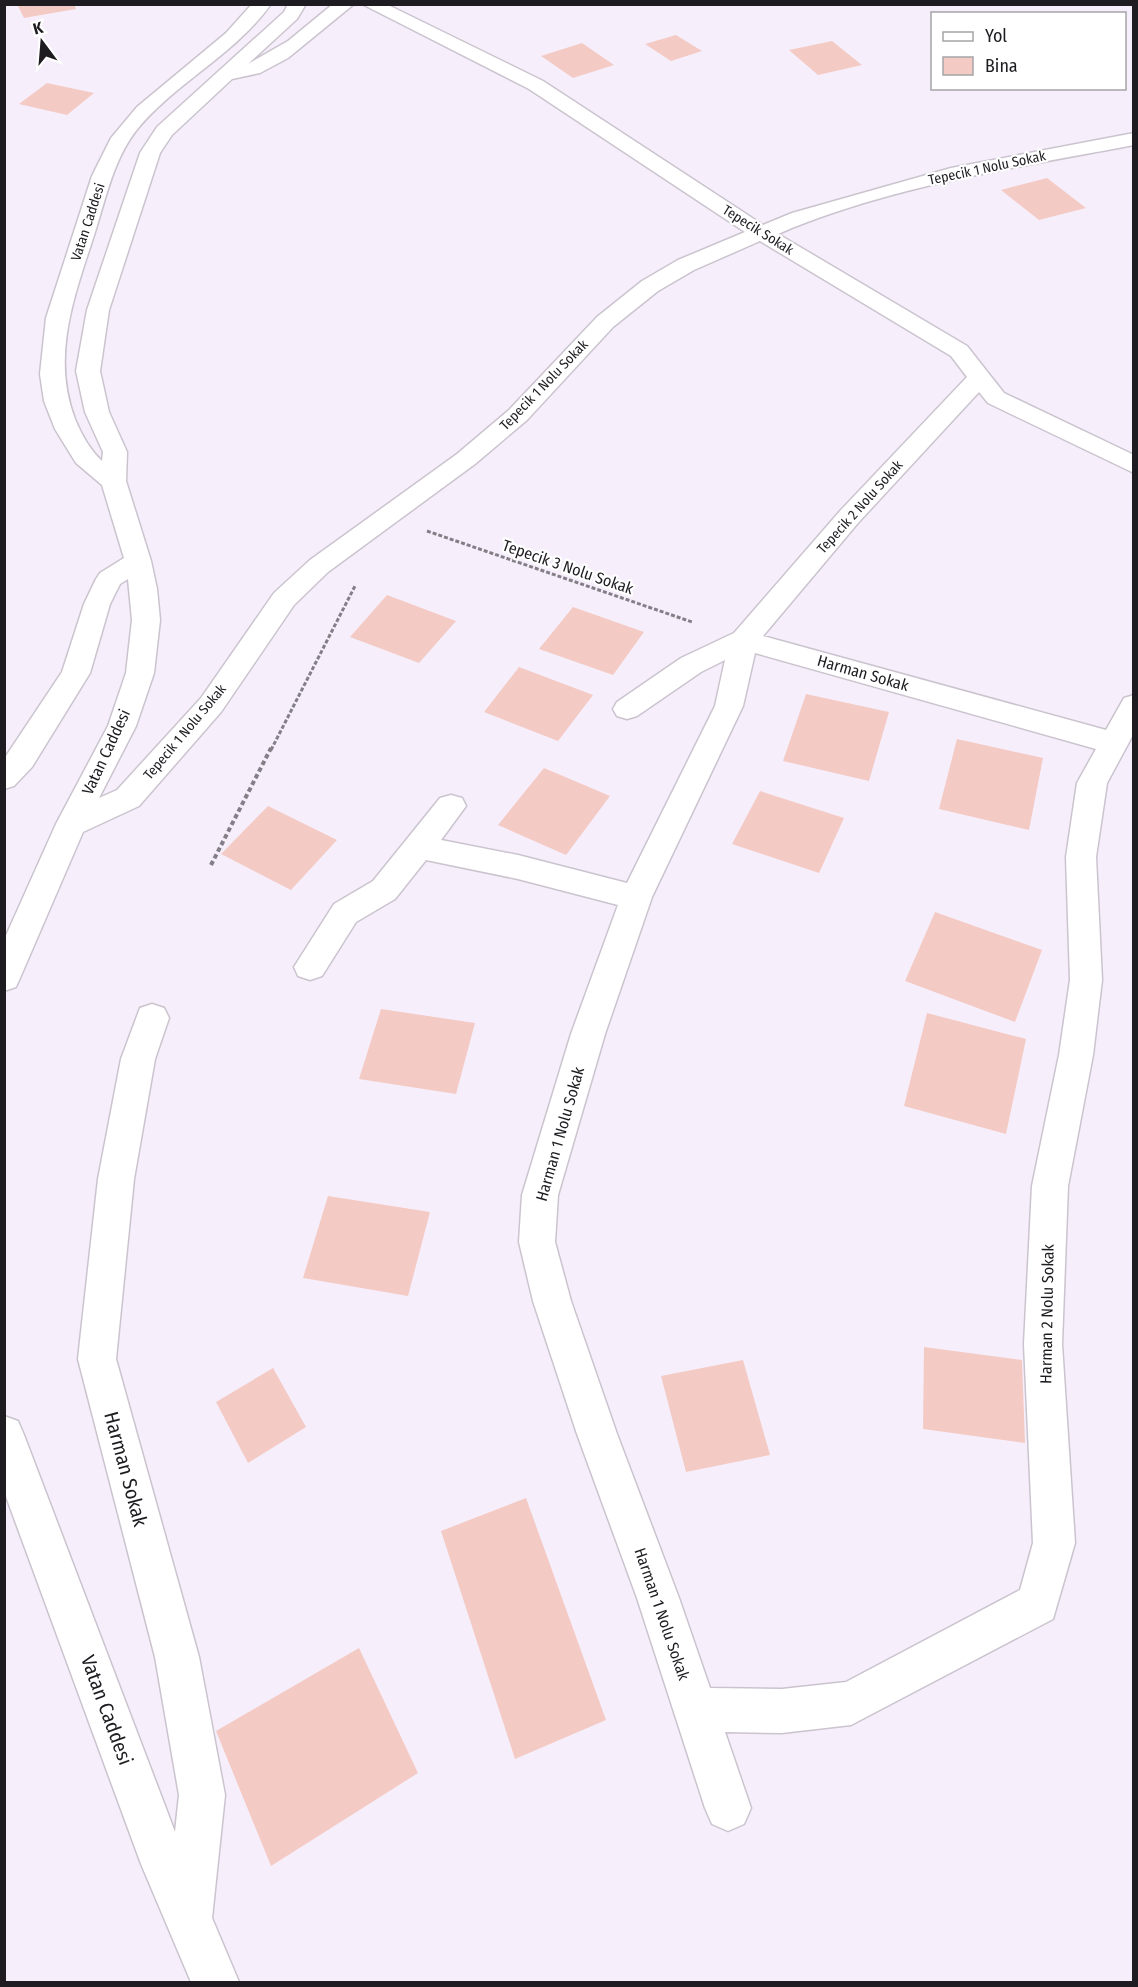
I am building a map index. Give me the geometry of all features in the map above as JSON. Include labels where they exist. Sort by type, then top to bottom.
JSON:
[{"type":"street","name":"Vatan Caddesi","points":[[113,481],[86,459],[62,418],[51,388],[51,351],[58,314],[110,157],[128,129],[149,105],[209,56],[262,4]]},
{"type":"street","name":"Vatan Caddesi","points":[[4,978],[71,824],[122,726],[140,673],[146,620],[144,589],[138,561],[113,481],[115,452],[97,412],[88,371],[98,310],[150,153],[164,131],[291,15],[297,4]]},
{"type":"street","points":[[224,77],[255,70],[283,56],[345,4]]},
{"type":"street","name":"Tepecik Sokak","points":[[371,4],[536,85],[761,233],[959,351],[996,398],[1134,465]]},
{"type":"street","name":"Tepecik 1 Nolu Sokak","points":[[71,824],[128,798],[211,705],[284,599],[319,566],[384,516],[466,459],[518,415],[605,322],[650,286],[686,265],[799,217],[951,174],[1134,139]]},
{"type":"street","name":"Tepecik 2 Nolu Sokak","points":[[744,640],[849,518],[979,378]]},
{"type":"street","points":[[4,778],[22,759],[76,673],[97,604],[109,579],[138,561]]},
{"type":"street","points":[[627,709],[691,665],[744,640]]},
{"type":"street","name":"Harman Sokak","points":[[744,640],[1113,743]]},
{"type":"street","name":"Harman 1 Nolu Sokak","points":[[728,1808],[552,1301],[537,1242],[540,1195],[588,1034],[636,897],[729,706],[744,640]]},
{"type":"street","name":"Harman 2 Nolu Sokak","points":[[695,1710],[782,1711],[851,1703],[1038,1604],[1054,1544],[1043,1344],[1050,1186],[1076,1055],[1086,980],[1080,857],[1092,783],[1134,705]]},
{"type":"street","points":[[310,967],[345,913],[384,890],[451,806]]},
{"type":"street","points":[[420,847],[518,867],[636,897]]},
{"type":"street","name":"Harman Sokak","points":[[152,1018],[138,1059],[116,1179],[97,1359],[177,1657],[202,1795],[188,1918]]},
{"type":"street","name":"Vatan Caddesi","points":[[4,1435],[164,1864],[215,1983]]},
{"type":"path","name":"Tepecik 3 Nolu Sokak","points":[[384,516],[744,640]]},
{"type":"path","points":[[211,865],[358,580]]},
{"type":"building","points":[[17,4],[74,4],[76,9],[24,18]]},
{"type":"building","points":[[676,35],[702,51],[671,61],[645,44]]},
{"type":"building","points":[[832,41],[862,65],[818,75],[789,50]]},
{"type":"building","points":[[582,43],[614,65],[573,78],[541,56]]},
{"type":"building","points":[[47,83],[94,93],[67,115],[19,104]]},
{"type":"building","points":[[1047,178],[1086,208],[1039,220],[1001,190]]},
{"type":"building","points":[[387,595],[456,621],[419,663],[350,637]]},
{"type":"building","points":[[573,607],[644,632],[613,675],[539,649]]},
{"type":"building","points":[[519,667],[593,695],[558,741],[484,712]]},
{"type":"building","points":[[806,694],[889,712],[869,781],[783,761]]},
{"type":"building","points":[[957,739],[1043,758],[1029,830],[939,809]]},
{"type":"building","points":[[544,768],[610,796],[566,855],[498,825]]},
{"type":"building","points":[[760,791],[844,818],[819,873],[732,844]]},
{"type":"building","points":[[268,806],[337,840],[291,890],[221,854]]},
{"type":"building","points":[[935,912],[1042,950],[1015,1022],[905,981]]},
{"type":"building","points":[[381,1009],[475,1023],[456,1094],[359,1079]]},
{"type":"building","points":[[927,1013],[1026,1039],[1006,1134],[904,1106]]},
{"type":"building","points":[[328,1196],[430,1212],[408,1296],[303,1278]]},
{"type":"building","points":[[924,1347],[1022,1360],[1025,1443],[923,1429]]},
{"type":"building","points":[[743,1360],[770,1455],[686,1472],[661,1376]]},
{"type":"building","points":[[273,1368],[306,1427],[248,1463],[216,1402]]},
{"type":"building","points":[[526,1498],[606,1720],[515,1759],[441,1531]]},
{"type":"building","points":[[359,1648],[418,1773],[271,1866],[216,1731]]}]
